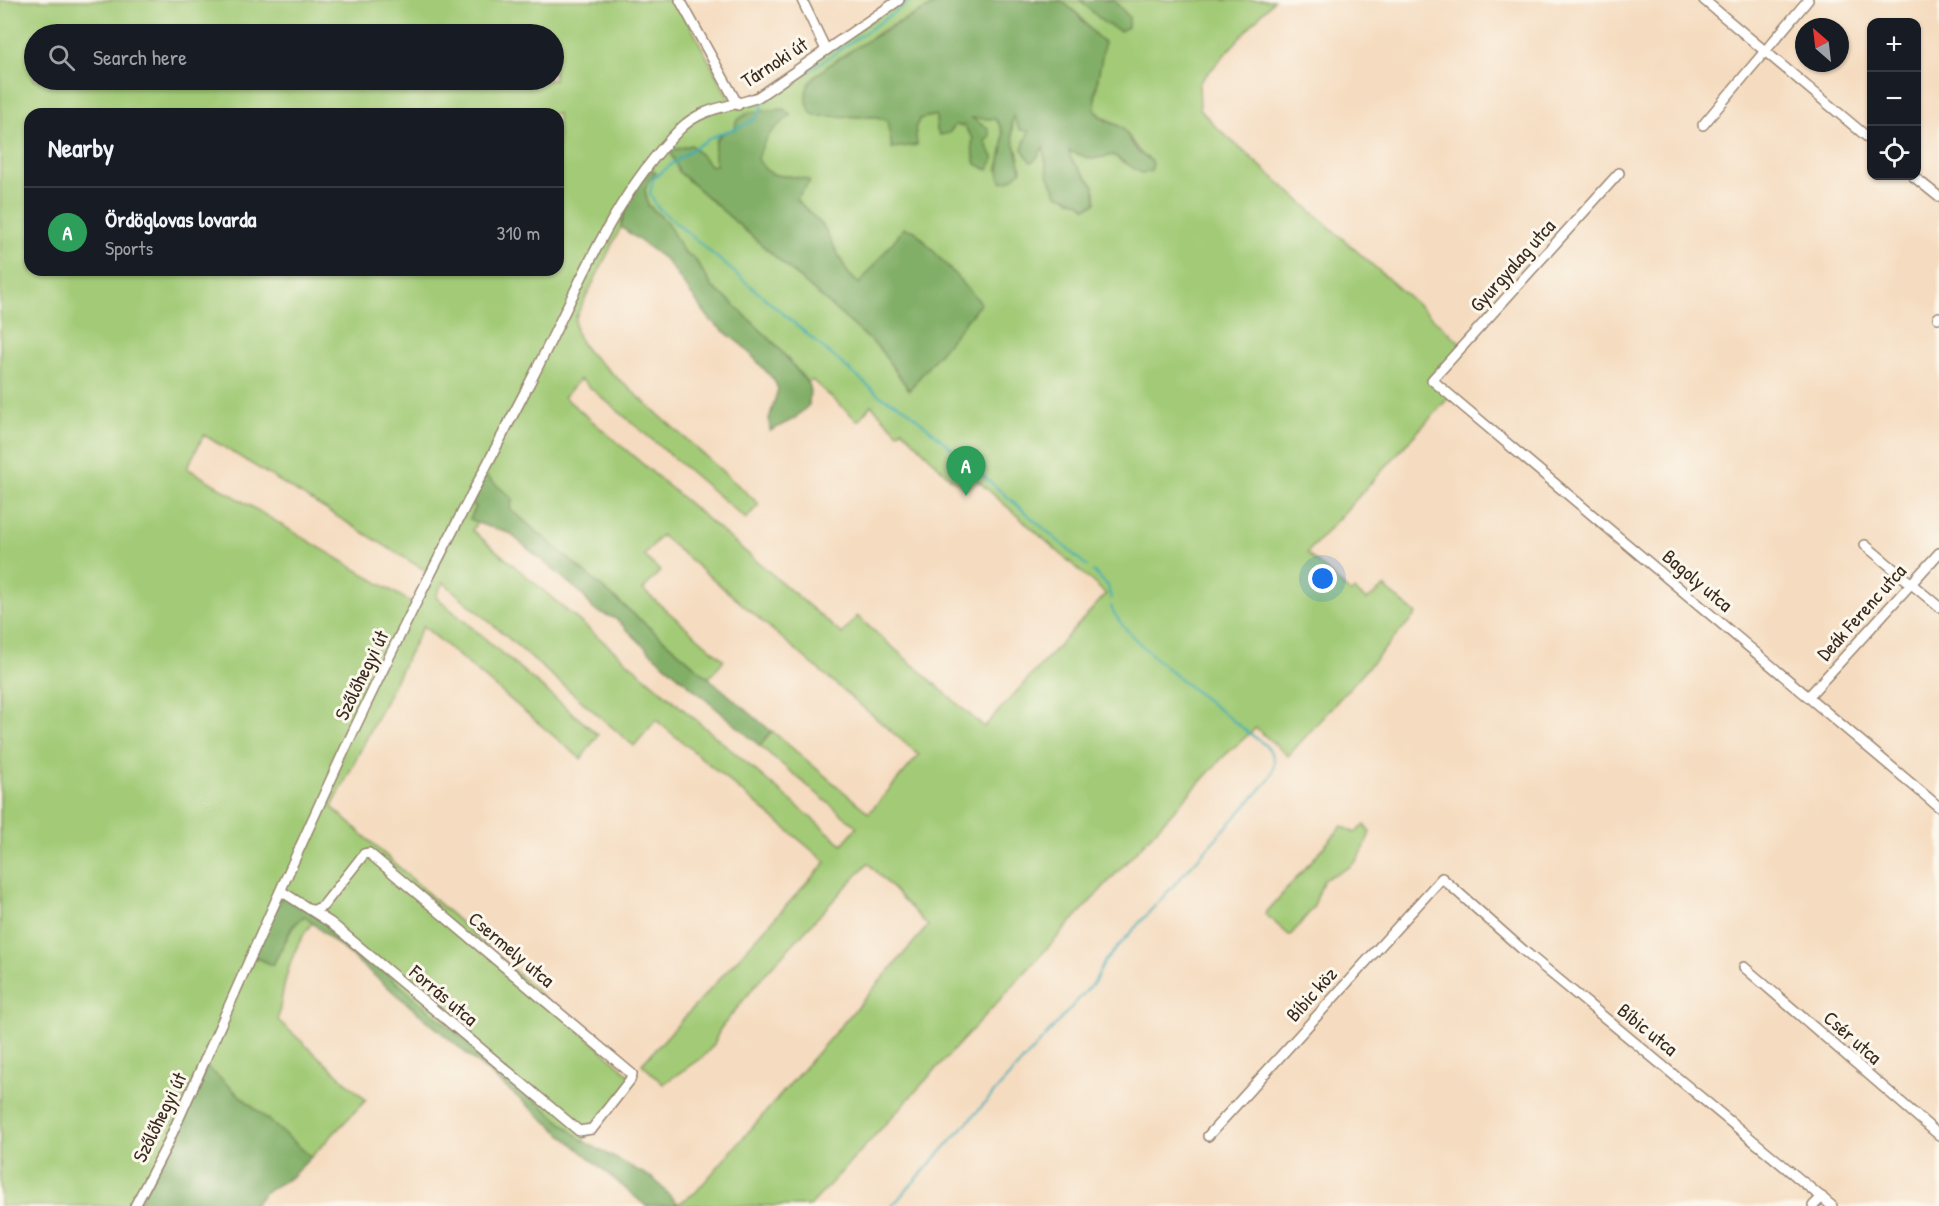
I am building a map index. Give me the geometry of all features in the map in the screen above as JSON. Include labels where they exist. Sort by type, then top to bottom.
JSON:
[{"type":"street","points":[[680,0],[738,105]]},
{"type":"street","points":[[802,0],[826,50]]},
{"type":"street","name":"Tárnoki út","points":[[643,172],[681,127],[695,116],[721,106],[738,105],[758,97],[898,0]]},
{"type":"street","points":[[1704,0],[1867,137]]},
{"type":"street","points":[[1703,125],[1808,0]]},
{"type":"street","name":"Szőlőhegyi út","points":[[135,1206],[166,1147],[333,774],[462,512],[610,225],[643,172]]},
{"type":"street","name":"Gyurgyalag utca","points":[[1432,381],[1619,173]]},
{"type":"street","points":[[1917,180],[1939,198]]},
{"type":"street","name":"Bagoly utca","points":[[1432,381],[1939,807]]},
{"type":"street","points":[[1865,545],[1939,607]]},
{"type":"street","name":"Deák Ferenc utca","points":[[1809,696],[1939,553]]},
{"type":"street","name":"Csermely utca","points":[[314,910],[327,901],[364,854],[369,853],[374,856],[632,1074],[630,1080],[592,1129],[579,1131]]},
{"type":"street","name":"Bíbic köz","points":[[1208,1136],[1442,878]]},
{"type":"street","name":"Bíbic utca","points":[[1442,878],[1523,950],[1832,1206]]},
{"type":"street","name":"Forrás utca","points":[[281,891],[314,910],[579,1131]]},
{"type":"street","name":"Csér utca","points":[[1744,967],[1939,1135]]},
{"type":"street","points":[[1813,1206],[1822,1197]]},
{"type":"green space","points":[[0,0],[677,0],[733,106],[753,100],[902,0],[944,0],[881,31],[809,84],[817,116],[877,117],[887,120],[892,148],[916,134],[915,128],[920,118],[936,115],[937,131],[949,133],[955,125],[964,126],[973,138],[972,147],[976,164],[987,149],[985,142],[988,129],[979,125],[972,118],[995,119],[1002,130],[1004,143],[997,170],[1020,158],[1013,142],[1012,115],[1029,131],[1022,149],[1031,162],[1043,146],[1048,175],[1069,200],[1096,203],[1094,186],[1071,159],[1068,151],[1092,159],[1113,155],[1122,162],[1150,160],[1140,152],[1125,132],[1100,115],[1094,108],[1098,80],[1097,38],[1079,15],[1059,0],[1083,1],[1104,23],[1129,17],[1113,0],[1274,0],[1199,83],[1200,109],[1215,126],[1462,344],[1435,379],[1452,394],[1307,553],[1351,593],[1354,590],[1367,600],[1384,587],[1416,614],[1288,756],[1256,728],[1223,757],[810,1206],[675,1206],[695,1193],[928,926],[868,863],[763,976],[720,1029],[714,1044],[704,1056],[663,1084],[642,1064],[826,862],[656,720],[634,746],[443,582],[436,597],[598,735],[581,759],[423,626],[332,807],[634,1079],[583,1141],[316,914],[282,896],[273,965],[293,927],[304,915],[312,923],[304,933],[293,956],[285,981],[278,1020],[366,1100],[311,1157],[207,1068],[138,1206],[0,1206]],"holes":[[[790,116],[769,134],[757,159],[763,167],[775,175],[801,178],[809,182],[796,199],[823,226],[848,273],[859,285],[905,228],[909,390],[879,348],[679,172],[671,151],[691,145],[712,167],[716,165],[735,129]],[[652,170],[645,190],[648,205],[666,221],[683,251],[695,259],[712,287],[775,344],[808,383],[812,380],[858,421],[871,405],[898,433],[902,429],[948,476],[966,489],[978,481],[1106,594],[984,727],[857,616],[842,634],[564,397],[580,379],[746,519],[759,504],[587,351],[577,335],[576,317],[621,227],[625,208]],[[204,435],[428,572],[412,603],[187,468]],[[513,499],[509,508],[709,678],[724,660],[643,590],[660,571],[644,556],[661,535],[919,755],[869,813],[772,731],[760,746],[857,827],[842,844],[472,530],[477,523],[470,518],[476,507]]]},
{"type":"green space","points":[[944,0],[1060,1],[1067,5],[1104,42],[1095,91],[1095,107],[1098,115],[1123,129],[1139,153],[1152,162],[1151,171],[1143,174],[1113,155],[1092,159],[1069,151],[1071,159],[1094,186],[1096,203],[1086,208],[1079,202],[1057,194],[1048,175],[1043,147],[1036,159],[1031,162],[1022,149],[1029,131],[1020,130],[1013,116],[1012,131],[1021,172],[1010,180],[1001,182],[999,166],[1003,134],[995,119],[972,118],[988,129],[990,135],[985,142],[994,159],[988,170],[976,164],[972,147],[973,138],[964,126],[955,125],[949,133],[940,135],[937,131],[936,115],[920,119],[915,128],[917,145],[892,148],[887,120],[877,117],[817,116],[811,113],[807,103],[808,86],[830,64],[870,39]]},
{"type":"green space","points":[[1080,0],[1113,0],[1129,17],[1128,27],[1120,31],[1104,23]]},
{"type":"green space","points":[[784,109],[791,116],[770,134],[758,159],[769,172],[775,175],[810,181],[796,199],[823,226],[848,273],[859,284],[904,228],[915,231],[981,303],[909,390],[879,348],[679,172],[670,151],[691,145],[711,166],[716,165],[714,152],[716,141],[722,134],[735,129],[736,121],[750,112]]},
{"type":"green space","points":[[652,170],[656,173],[649,180],[645,190],[648,205],[666,221],[683,251],[695,259],[712,287],[775,344],[810,386],[809,405],[794,419],[770,431],[769,419],[778,389],[774,380],[744,347],[711,321],[666,260],[621,227],[631,196]]},
{"type":"green space","points":[[485,475],[513,499],[510,509],[771,731],[760,746],[650,652],[616,619],[594,610],[581,593],[509,533],[470,519],[476,507],[471,503]]},
{"type":"green space","points":[[1365,825],[1370,832],[1359,858],[1349,867],[1324,879],[1313,908],[1290,936],[1265,914],[1342,826],[1355,833]]},
{"type":"green space","points":[[282,895],[316,914],[583,1141],[654,1179],[677,1203],[675,1206],[646,1206],[304,916],[292,927],[273,965],[252,956]]},
{"type":"green space","points":[[207,1067],[311,1157],[290,1178],[265,1192],[253,1206],[138,1206]]},
{"type":"waterway","points":[[912,0],[765,101],[753,120],[710,138],[676,161],[653,179],[650,193],[657,207],[880,396],[905,408],[1087,566]]},
{"type":"waterway","points":[[1093,571],[1108,586],[1111,599]]},
{"type":"waterway","points":[[892,1206],[1095,981],[1104,962],[1269,780],[1271,775],[1274,761],[1269,749],[1156,658],[1134,638],[1111,606]]},
{"type":"place","name":"Ördöglovas lovarda","points":[[966,496]]}]
